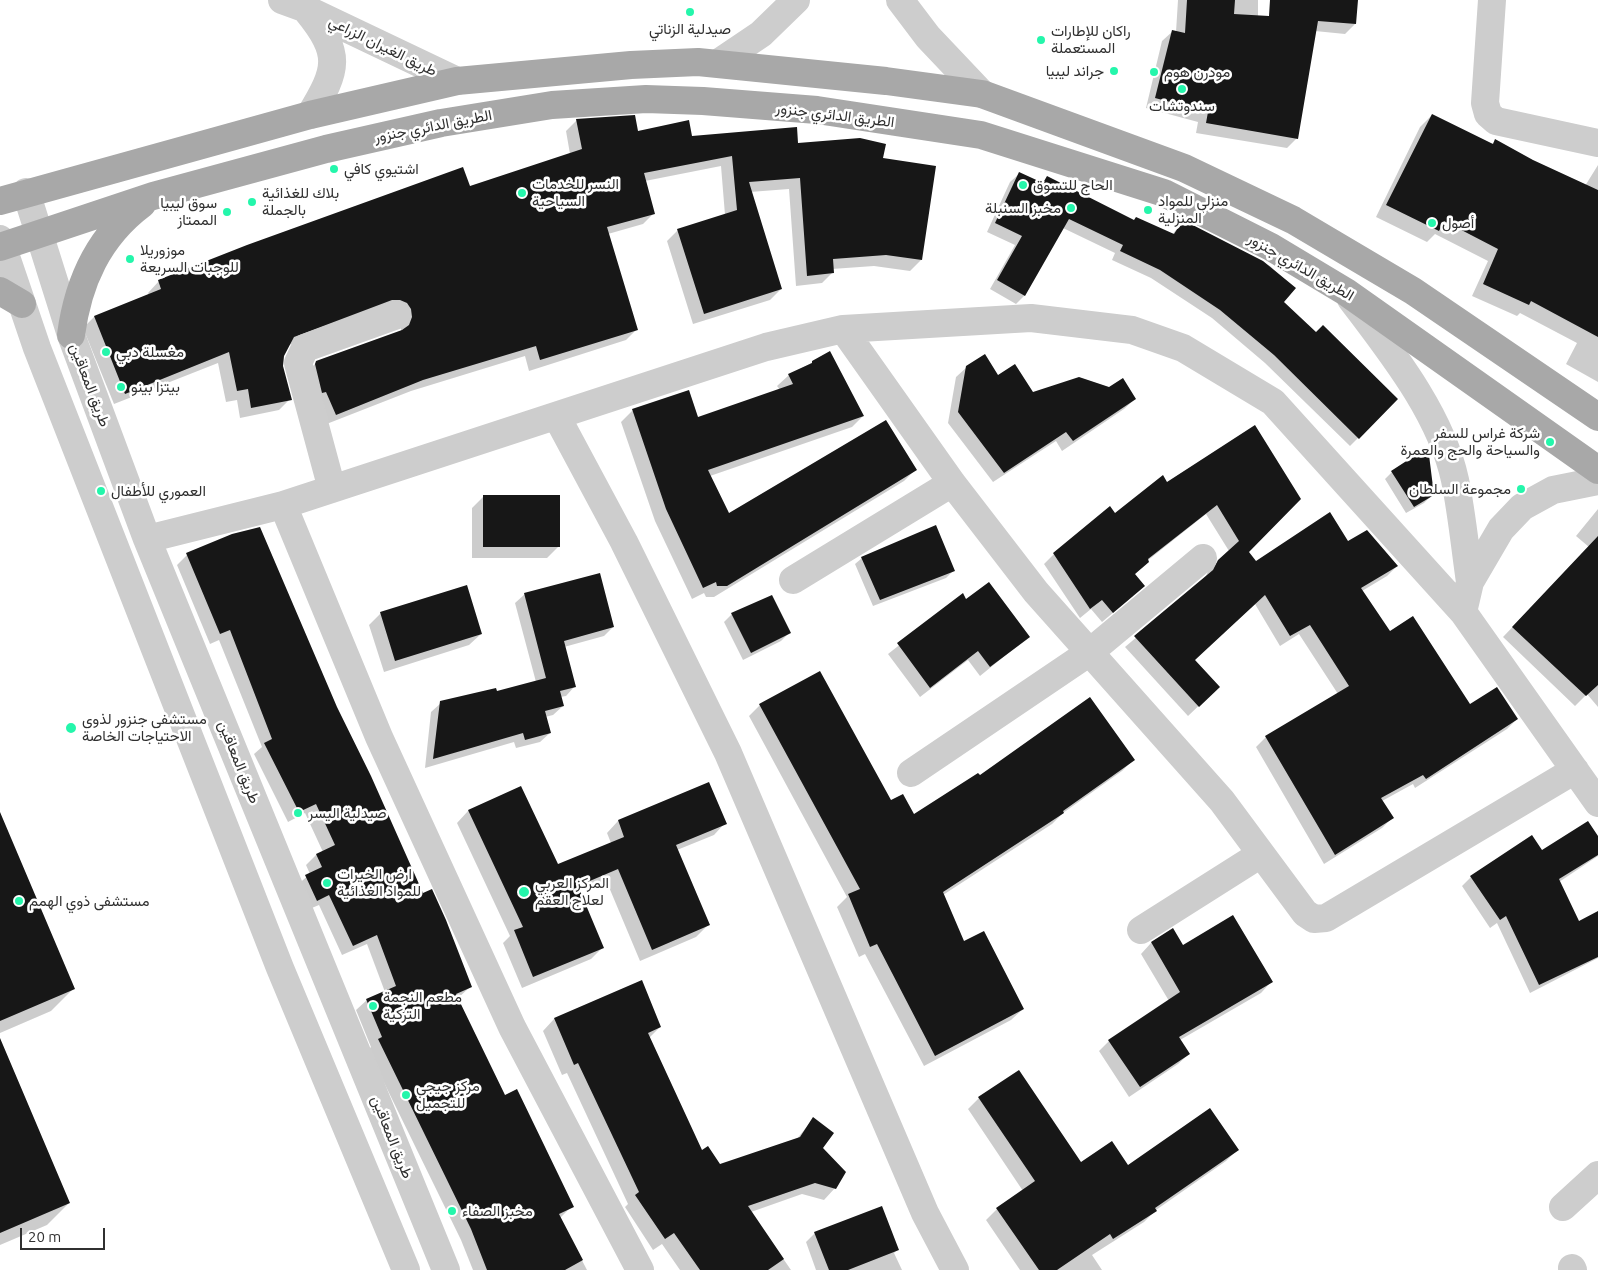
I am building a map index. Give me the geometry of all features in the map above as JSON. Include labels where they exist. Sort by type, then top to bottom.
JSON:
[{"type":"main road","points":[[0,200],[310,115],[457,82],[631,65],[718,63],[982,94],[1184,168],[1293,220],[1413,290],[1598,417]]},
{"type":"main road","name":"الطريق الدائري جنزور","points":[[1,244],[153,196],[326,149],[441,123],[552,105],[646,99],[816,110],[981,135],[1164,193],[1270,247],[1346,292],[1598,470]]},
{"type":"main road","points":[[71,335],[77,298],[95,255],[111,233],[131,213],[153,196]]},
{"type":"street","points":[[718,63],[761,34],[796,0]]},
{"type":"street","points":[[900,0],[928,36],[982,94]]},
{"type":"street","points":[[1492,0],[1485,103],[1488,114],[1496,121],[1598,143]]},
{"type":"street","points":[[293,4],[323,31],[332,53],[332,71],[326,89],[310,115]]},
{"type":"street","name":"طريق الغيران الزراعي","points":[[293,4],[457,82]]},
{"type":"street","name":"طريق المعاقين","points":[[26,192],[71,335],[147,538],[446,1270]]},
{"type":"street","points":[[1,244],[11,297],[37,348],[280,968],[406,1270]]},
{"type":"street","points":[[1346,292],[1397,360],[1437,429],[1455,479],[1470,582]]},
{"type":"street","points":[[332,489],[298,363],[305,348],[397,315]]},
{"type":"street","points":[[147,538],[283,505],[557,417],[766,347],[843,329],[1031,318],[1132,330],[1183,348],[1273,402],[1463,612],[1598,803]]},
{"type":"street","points":[[843,329],[952,483],[1036,592],[1222,802],[1305,913],[1314,918],[1326,918],[1574,770]]},
{"type":"street","points":[[557,417],[624,542],[728,753],[925,1213],[955,1270]]},
{"type":"street","points":[[1463,612],[1470,582],[1501,529],[1522,507],[1553,490],[1598,480]]},
{"type":"street","points":[[793,580],[952,483]]},
{"type":"street","points":[[283,505],[378,737],[512,1028],[640,1270]]},
{"type":"street","points":[[911,773],[1090,652],[1203,558]]},
{"type":"street","points":[[1141,930],[1261,854]]},
{"type":"street","points":[[1563,1207],[1598,1175]]},
{"type":"building","points":[[1187,0],[1235,0],[1234,14],[1269,16],[1270,0],[1358,0],[1356,24],[1318,21],[1298,139],[1206,123],[1208,112],[1155,98],[1172,30],[1185,33]]},
{"type":"building","points":[[1432,114],[1493,144],[1495,139],[1533,160],[1598,190],[1598,337],[1531,301],[1529,305],[1483,284],[1498,249],[1444,221],[1439,231],[1386,205]]},
{"type":"building","points":[[635,115],[638,131],[689,120],[692,136],[797,127],[798,143],[860,138],[886,144],[883,158],[936,166],[922,260],[886,255],[833,259],[834,273],[807,276],[800,178],[749,182],[782,289],[704,314],[677,229],[737,210],[732,156],[644,173],[655,214],[607,227],[638,330],[540,360],[536,346],[423,380],[336,415],[326,392],[322,393],[315,364],[316,361],[402,330],[409,325],[412,317],[411,309],[407,303],[400,300],[392,300],[294,337],[284,356],[283,366],[292,400],[251,408],[248,389],[237,391],[229,352],[125,394],[94,316],[161,289],[158,280],[247,245],[463,167],[470,186],[582,149],[576,119]]},
{"type":"building","points":[[1019,172],[1043,183],[1047,176],[1134,220],[1136,217],[1174,234],[1183,220],[1263,261],[1296,288],[1284,302],[1316,332],[1323,325],[1398,399],[1359,439],[1274,355],[1220,310],[1160,270],[1120,251],[1123,245],[1069,219],[1025,296],[997,280],[1022,236],[995,223]]},
{"type":"building","points":[[830,351],[864,416],[708,470],[729,513],[886,420],[917,470],[727,586],[717,586],[716,582],[703,588],[666,509],[632,409],[689,390],[698,417],[793,384],[788,374],[812,363],[812,361]]},
{"type":"building","points":[[985,354],[998,375],[1015,364],[1033,392],[1079,377],[1109,387],[1123,378],[1136,399],[1073,441],[1066,432],[1004,473],[958,412],[966,366]]},
{"type":"building","points":[[1255,425],[1301,499],[1249,552],[1256,561],[1330,512],[1348,541],[1367,530],[1398,566],[1361,588],[1390,631],[1413,616],[1470,704],[1497,687],[1518,719],[1426,779],[1423,775],[1381,798],[1394,818],[1335,855],[1265,736],[1349,686],[1310,625],[1290,636],[1265,595],[1195,660],[1220,687],[1199,707],[1134,636],[1213,570],[1218,560],[1239,541],[1217,505],[1148,559],[1149,562],[1135,574],[1145,586],[1113,613],[1102,600],[1090,609],[1053,553],[1110,506],[1115,513],[1163,475],[1167,482]]},
{"type":"building","points":[[1428,447],[1434,495],[1414,507],[1391,471]]},
{"type":"building","points":[[483,495],[560,495],[560,547],[483,547]]},
{"type":"building","points":[[936,525],[955,571],[880,600],[861,557]]},
{"type":"building","points":[[260,527],[337,707],[371,776],[423,893],[432,889],[446,920],[472,987],[456,994],[505,1095],[517,1089],[574,1207],[559,1214],[583,1260],[565,1270],[487,1270],[471,1229],[378,1039],[382,1037],[366,999],[396,986],[377,935],[353,946],[329,895],[317,901],[305,875],[322,867],[316,854],[335,845],[316,804],[299,812],[264,743],[272,739],[230,630],[220,634],[186,553],[232,534]]},
{"type":"building","points":[[1598,536],[1598,685],[1586,696],[1512,627]]},
{"type":"building","points":[[600,573],[614,627],[564,641],[576,687],[560,691],[564,706],[545,711],[551,733],[525,740],[523,733],[433,759],[440,701],[496,688],[497,691],[546,678],[524,593]]},
{"type":"building","points":[[989,582],[1030,637],[990,667],[978,651],[930,688],[897,643],[963,593],[966,599]]},
{"type":"building","points":[[467,585],[482,634],[395,661],[380,612]]},
{"type":"building","points":[[772,595],[791,633],[751,653],[731,613]]},
{"type":"building","points":[[820,671],[891,800],[903,794],[914,814],[978,773],[980,775],[1090,697],[1135,760],[1063,811],[1064,813],[943,892],[964,941],[984,931],[1024,1009],[935,1056],[877,944],[870,947],[848,894],[860,889],[759,704]]},
{"type":"building","points":[[709,782],[727,824],[676,845],[710,925],[652,950],[618,869],[578,886],[604,948],[533,977],[514,930],[523,927],[468,810],[521,786],[558,864],[624,837],[618,820]]},
{"type":"building","name":"مستشفى ذوي الهمم","points":[[0,812],[75,989],[0,1021]]},
{"type":"building","points":[[1588,821],[1598,836],[1598,855],[1559,879],[1579,921],[1598,911],[1598,957],[1539,985],[1506,916],[1500,920],[1470,876],[1532,835],[1542,850]]},
{"type":"building","points":[[1233,915],[1273,982],[1179,1037],[1190,1054],[1140,1087],[1108,1040],[1180,992],[1151,942],[1173,928],[1183,945]]},
{"type":"building","points":[[642,980],[661,1027],[648,1033],[702,1150],[708,1146],[720,1164],[800,1137],[813,1117],[834,1133],[823,1148],[846,1172],[836,1189],[815,1183],[748,1206],[784,1259],[768,1270],[700,1270],[674,1233],[665,1239],[635,1195],[639,1192],[578,1063],[574,1065],[554,1018]]},
{"type":"building","points":[[0,1038],[70,1203],[0,1233]]},
{"type":"building","points":[[1019,1070],[1081,1162],[1112,1141],[1128,1165],[1210,1108],[1239,1150],[1155,1208],[1157,1211],[1113,1239],[1110,1234],[1057,1270],[1039,1270],[996,1208],[1035,1181],[978,1097]]},
{"type":"building","points":[[882,1206],[899,1250],[848,1270],[829,1270],[814,1232]]},
{"type":"place","name":"صيدلية الزناتي","points":[[690,12]]},
{"type":"place","name":"راكان للإطارات المستعملة","points":[[1041,40]]},
{"type":"place","name":"جراند ليبيا","points":[[1114,71]]},
{"type":"place","name":"مودرن هوم","points":[[1154,72]]},
{"type":"place","name":"سندوتشات","points":[[1182,89]]},
{"type":"place","name":"اشتيوي كافي","points":[[334,169]]},
{"type":"place","name":"الحاج للتسوق","points":[[1023,185]]},
{"type":"place","name":"النسر للخدمات السياحية","points":[[522,193]]},
{"type":"place","name":"بلاك للغذائية بالجملة","points":[[252,202]]},
{"type":"place","name":"مخبز السنبلة","points":[[1071,208]]},
{"type":"place","name":"منزلي للمواد المنزلية","points":[[1148,210]]},
{"type":"place","name":"سوق ليبيا الممتاز","points":[[227,212]]},
{"type":"place","name":"أصول","points":[[1432,223]]},
{"type":"place","name":"موزوريلا للوجبات السريعة","points":[[130,259]]},
{"type":"place","name":"مغسلة دبي","points":[[106,352]]},
{"type":"place","name":"بيتزا بينو","points":[[121,387]]},
{"type":"place","name":"شركة غراس للسفر والسياحة والحج والعمرة","points":[[1550,442]]},
{"type":"place","name":"مجموعة السلطان","points":[[1521,489]]},
{"type":"place","name":"العموري للأطفال","points":[[101,491]]},
{"type":"place","name":"مستشفي جنزور لذوي الاحتياجات الخاصة","points":[[71,728]]},
{"type":"place","name":"صيدلية اليسر","points":[[298,813]]},
{"type":"place","name":"ارض الخيرات للمواد الغذائية","points":[[327,883]]},
{"type":"place","name":"المركز العربي لعلاج العقم","points":[[524,892]]},
{"type":"place","name":"مستشفى ذوي الهمم","points":[[19,901]]},
{"type":"place","name":"مطعم النجمة التركية","points":[[373,1006]]},
{"type":"place","name":"مركز جيجي للتجميل","points":[[406,1095]]},
{"type":"place","name":"مخبز الصفاء","points":[[452,1211]]}]
